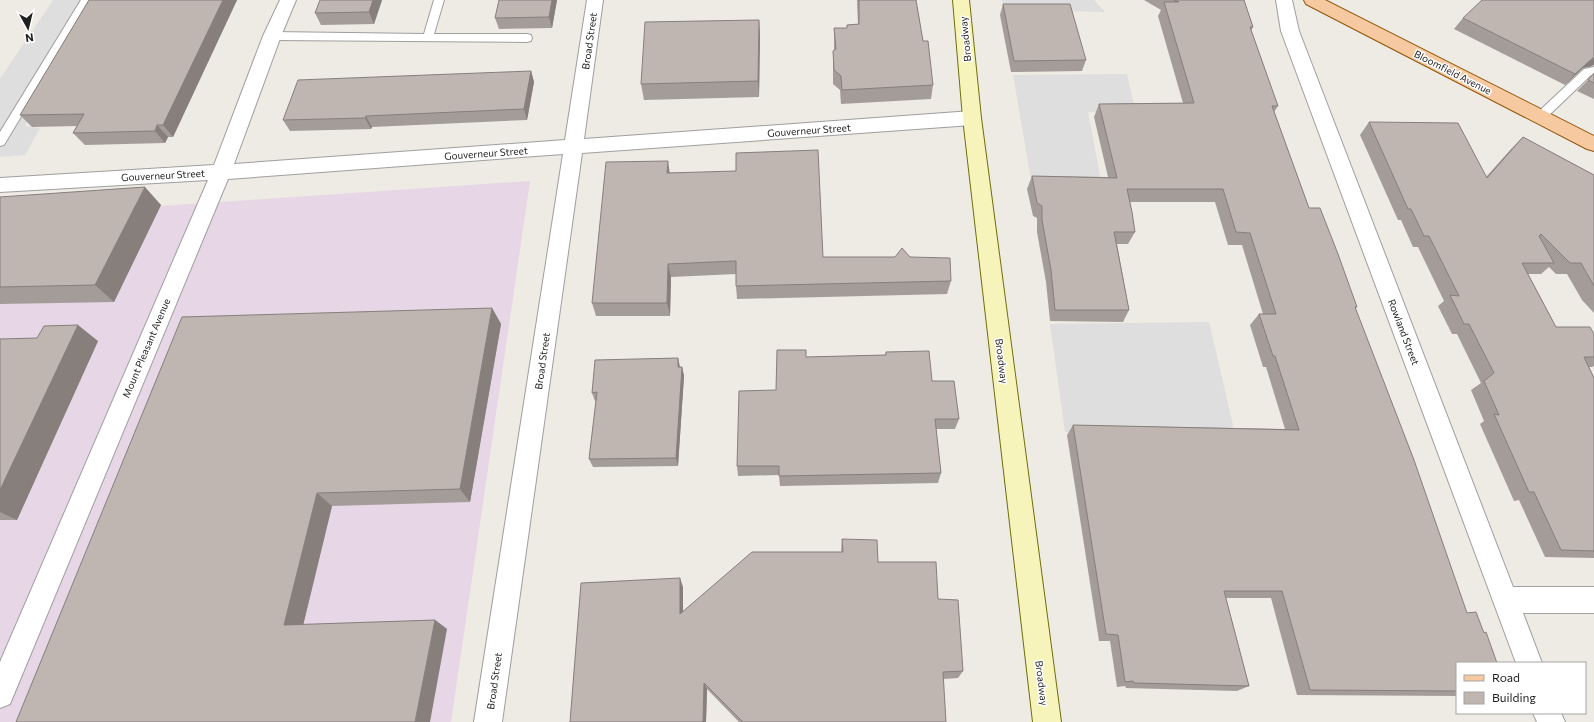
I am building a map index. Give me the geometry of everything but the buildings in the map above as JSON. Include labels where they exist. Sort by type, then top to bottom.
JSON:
[{"type":"main road","name":"Broadway","points":[[961,0],[972,118],[1047,722]]},
{"type":"main road","name":"Bloomfield Avenue","points":[[1312,0],[1594,144]]},
{"type":"street","name":"Mount Pleasant Avenue","points":[[0,694],[220,172],[272,36],[288,0]]},
{"type":"street","name":"Broad Street","points":[[488,722],[595,0]]},
{"type":"street","name":"Rowland Street","points":[[1284,0],[1290,31],[1529,662]]},
{"type":"street","name":"Gouverneur Street","points":[[0,185],[220,172],[972,118]]},
{"type":"street","points":[[1506,600],[1594,600]]},
{"type":"lane","points":[[0,142],[86,0]]},
{"type":"lane","points":[[428,37],[439,0]]},
{"type":"lane","points":[[272,36],[527,38]]},
{"type":"lane","points":[[1540,117],[1588,72],[1594,71]]},
{"type":"shaded area","points":[[53,0],[100,0],[25,126],[40,128],[25,155],[0,157],[0,79]]},
{"type":"shaded area","points":[[1002,0],[1094,0],[1105,12],[1004,10]]},
{"type":"shaded area","points":[[1127,74],[1134,105],[1117,113],[1088,112],[1102,186],[1032,185],[1013,75]]},
{"type":"shaded area","points":[[530,181],[451,722],[0,722],[0,217]]},
{"type":"shaded area","points":[[1209,322],[1235,434],[1065,432],[1050,324]]}]
